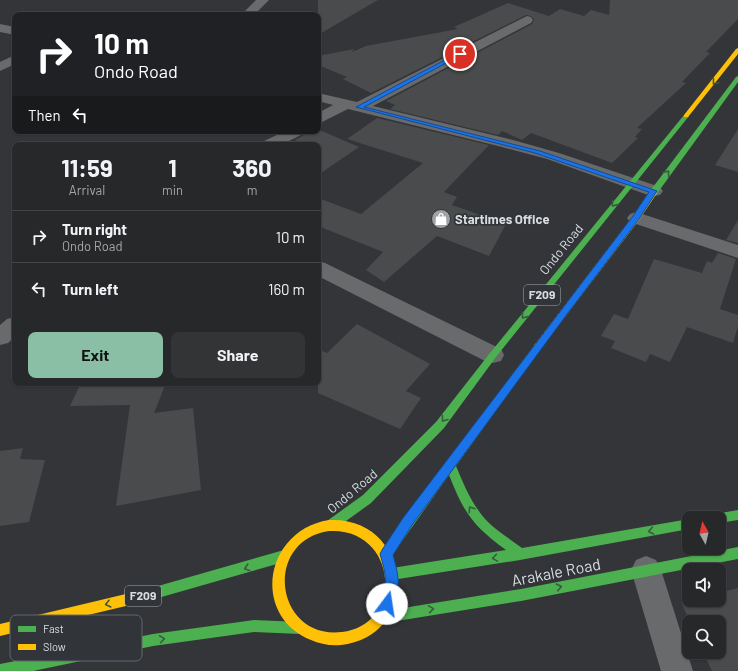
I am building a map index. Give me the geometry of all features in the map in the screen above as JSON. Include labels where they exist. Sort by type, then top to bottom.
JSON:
[{"type":"main road","name":"Ondo Road","points":[[331,525],[367,499],[440,425],[493,355],[715,81],[738,50]]},
{"type":"main road","name":"F209","points":[[386,554],[450,465],[636,218],[654,191],[738,78]]},
{"type":"main road","points":[[450,465],[463,497],[472,511],[484,525],[520,554]]},
{"type":"main road","points":[[726,517],[738,515]]},
{"type":"main road","name":"F209","points":[[331,525],[348,526],[364,531],[376,541],[386,554],[392,574],[392,589],[387,604],[378,618],[361,632],[341,638],[319,637],[300,628],[286,613],[278,594],[278,574],[284,556],[297,540],[313,530],[331,525]]},
{"type":"main road","name":"Arakale Road","points":[[392,574],[520,554],[682,525]]},
{"type":"main road","name":"Arakale Road","points":[[378,618],[521,595],[738,553]]},
{"type":"main road","name":"F209","points":[[66,615],[219,577],[284,556]]},
{"type":"main road","name":"F209","points":[[142,643],[254,626],[300,628]]},
{"type":"main road","name":"F209","points":[[0,630],[10,628]]},
{"type":"main road","name":"F209","points":[[0,671],[50,661]]},
{"type":"street","points":[[250,12],[263,0]]},
{"type":"street","points":[[321,118],[352,106],[527,20]]},
{"type":"street","points":[[0,28],[12,30]]},
{"type":"street","points":[[0,67],[12,61]]},
{"type":"street","points":[[321,98],[507,143],[553,156],[654,191]]},
{"type":"street","points":[[274,142],[291,134]]},
{"type":"street","points":[[636,218],[738,252]]},
{"type":"street","points":[[321,269],[493,355]]},
{"type":"street","points":[[0,337],[12,327]]},
{"type":"street","points":[[646,570],[677,671]]},
{"type":"building","points":[[318,0],[378,0],[321,33],[321,12],[318,12]]},
{"type":"building","points":[[610,0],[738,0],[738,19],[706,52],[710,53],[682,82],[686,83],[637,128],[642,129],[635,137],[638,138],[612,163],[531,133],[522,140],[502,131],[498,135],[390,109],[395,105],[386,101],[532,24],[534,19],[531,16],[526,15],[371,93],[343,79],[347,77],[321,66],[321,55],[354,49],[352,52],[366,46],[458,29],[454,27],[508,3],[549,16],[560,9],[584,16],[591,10],[609,15]]},
{"type":"building","points":[[377,118],[489,145],[444,192],[457,197],[452,205],[506,224],[489,256],[437,236],[384,282],[366,270],[383,252],[321,227],[321,199],[361,214],[423,163],[347,139]]},
{"type":"building","points":[[738,129],[738,172],[715,165]]},
{"type":"building","points":[[322,131],[359,147],[321,173],[321,142],[300,142],[295,140],[304,135],[321,134]]},
{"type":"building","points":[[738,220],[738,243],[726,240]]},
{"type":"building","points":[[718,253],[736,259],[720,309],[738,315],[738,326],[733,343],[687,327],[670,362],[650,354],[646,362],[611,348],[615,341],[601,336],[614,314],[628,319],[654,259],[702,273],[707,261],[712,263]]},
{"type":"building","points":[[357,324],[430,364],[406,391],[421,398],[400,429],[318,393],[318,386],[321,386],[321,350],[327,353]]},
{"type":"building","points":[[80,386],[165,386],[154,413],[193,408],[201,490],[116,506],[130,405],[70,406]]},
{"type":"building","points":[[23,448],[20,459],[45,460],[29,522],[0,526],[0,451]]},
{"type":"building","points":[[738,588],[738,671],[712,671],[706,659],[726,659],[726,615],[687,615],[683,607],[726,607],[726,591]]},
{"type":"traffic: fast","points":[[653,193],[738,78]]},
{"type":"traffic: fast","points":[[331,525],[367,499],[440,425],[493,355],[686,116]]},
{"type":"traffic: fast","points":[[386,554],[539,345]]},
{"type":"traffic: fast","points":[[450,465],[464,497],[477,519],[492,533],[520,554]]},
{"type":"traffic: fast","points":[[726,517],[738,515]]},
{"type":"traffic: fast","points":[[392,574],[520,554],[682,525]]},
{"type":"traffic: fast","points":[[378,618],[521,595],[738,553]]},
{"type":"traffic: fast","points":[[151,594],[284,556]]},
{"type":"traffic: fast","points":[[142,642],[254,626],[300,628]]},
{"type":"traffic: fast","points":[[0,671],[49,661]]},
{"type":"traffic: slow","points":[[686,116],[738,50]]},
{"type":"traffic: slow","points":[[539,345],[636,218],[653,193]]},
{"type":"traffic: slow","points":[[335,525],[346,526],[357,530],[367,535],[375,542],[382,550],[387,560],[391,571],[392,582],[391,593],[387,604],[382,614],[375,622],[367,629],[357,634],[346,638],[335,639],[324,638],[313,634],[303,629],[295,622],[288,614],[283,604],[279,593],[278,582],[279,571],[283,560],[288,550],[295,542],[303,535],[313,530],[324,526],[335,525]]},
{"type":"traffic: slow","points":[[63,615],[151,594]]},
{"type":"traffic: slow","points":[[0,630],[10,628]]},
{"type":"place","name":"Startimes Office","points":[[441,219]]},
{"type":"route","points":[[387,604],[392,589],[392,574],[386,554],[450,465],[636,218],[654,191],[553,156],[507,143],[359,107],[460,54]]}]
